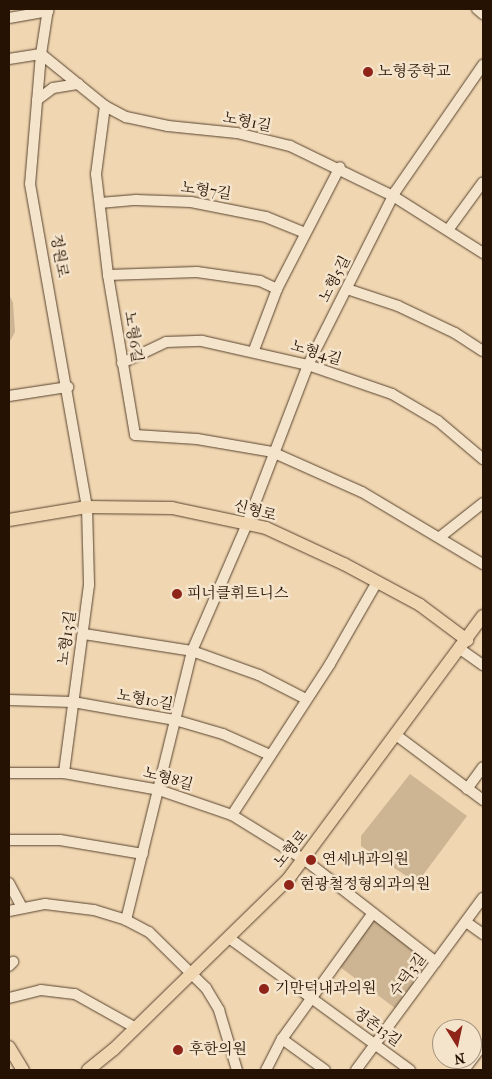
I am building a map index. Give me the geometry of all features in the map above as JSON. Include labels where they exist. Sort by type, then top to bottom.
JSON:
[{"type":"main road","name":"신형로","points":[[9,520],[87,507],[172,508],[266,528],[420,605],[464,645]]},
{"type":"main road","name":"노형로","points":[[88,1070],[114,1050],[229,938],[305,860],[464,645],[483,616]]},
{"type":"main road","points":[[9,1047],[24,1070]]},
{"type":"main road","points":[[100,1070],[114,1050]]},
{"type":"street","points":[[477,9],[483,14]]},
{"type":"street","points":[[9,18],[48,10]]},
{"type":"street","name":"정원로","points":[[48,10],[41,54],[30,184],[68,387],[87,507]]},
{"type":"street","points":[[9,59],[41,54]]},
{"type":"street","name":"노형1길","points":[[41,54],[105,106],[126,117],[168,126],[237,133],[290,146],[340,168],[393,196],[483,253]]},
{"type":"street","name":"노형5길","points":[[126,920],[192,651],[247,524],[272,452],[308,365],[393,196],[483,65]]},
{"type":"street","points":[[37,100],[53,88],[80,84]]},
{"type":"street","name":"노형6길","points":[[105,106],[96,174],[108,275],[135,436],[197,439],[272,452]]},
{"type":"street","points":[[254,350],[277,289],[340,168]]},
{"type":"street","points":[[448,230],[483,182]]},
{"type":"street","name":"노형7길","points":[[100,204],[136,200],[191,202],[266,217],[305,232]]},
{"type":"street","points":[[108,275],[197,272],[260,280],[277,289]]},
{"type":"street","points":[[347,289],[398,306],[455,332],[483,350]]},
{"type":"street","name":"노형4길","points":[[122,363],[166,342],[202,341],[254,350],[308,365],[392,394],[438,421],[483,459]]},
{"type":"street","points":[[9,396],[68,387]]},
{"type":"street","points":[[272,452],[362,492],[483,564]]},
{"type":"street","points":[[440,537],[483,503]]},
{"type":"street","name":"노형13길","points":[[64,772],[84,634],[89,585],[87,507]]},
{"type":"street","points":[[232,814],[330,664],[377,582]]},
{"type":"street","points":[[84,634],[192,651],[259,675],[306,699]]},
{"type":"street","points":[[464,645],[483,665]]},
{"type":"street","name":"노형10길","points":[[9,700],[73,702],[175,720],[223,734],[270,755]]},
{"type":"street","points":[[396,735],[483,800]]},
{"type":"street","points":[[467,789],[483,767]]},
{"type":"street","name":"노형8길","points":[[9,773],[64,772],[159,790],[232,814],[305,860],[436,962]]},
{"type":"street","points":[[9,840],[60,840],[143,854]]},
{"type":"street","points":[[9,883],[22,907]]},
{"type":"street","name":"수덕3길","points":[[356,1070],[483,898]]},
{"type":"street","points":[[9,911],[22,907],[65,906],[94,910],[126,920],[149,932],[206,988],[219,1010],[237,1070]]},
{"type":"street","points":[[266,1070],[282,1038],[372,914]]},
{"type":"street","points":[[466,922],[483,934]]},
{"type":"street","name":"정존13길","points":[[229,938],[410,1070]]},
{"type":"street","points":[[9,998],[41,990],[67,992],[90,1000],[136,1028]]},
{"type":"street","points":[[282,1038],[325,1070]]},
{"type":"street","points":[[464,1070],[483,1045]]},
{"type":"shaded area","points":[[9,294],[13,303],[15,332],[9,343]]},
{"type":"shaded area","points":[[410,774],[467,816],[417,883],[361,846],[361,836]]},
{"type":"shaded area","points":[[372,914],[436,962],[399,1011],[336,964]]},
{"type":"place","name":"노형중학교","points":[[368,72]]},
{"type":"place","name":"피너클휘트니스","points":[[177,594]]},
{"type":"place","name":"연세내과의원","points":[[311,860]]},
{"type":"place","name":"현광철정형외과의원","points":[[289,885]]},
{"type":"place","name":"기만덕내과의원","points":[[264,989]]},
{"type":"place","name":"후한의원","points":[[178,1050]]}]
